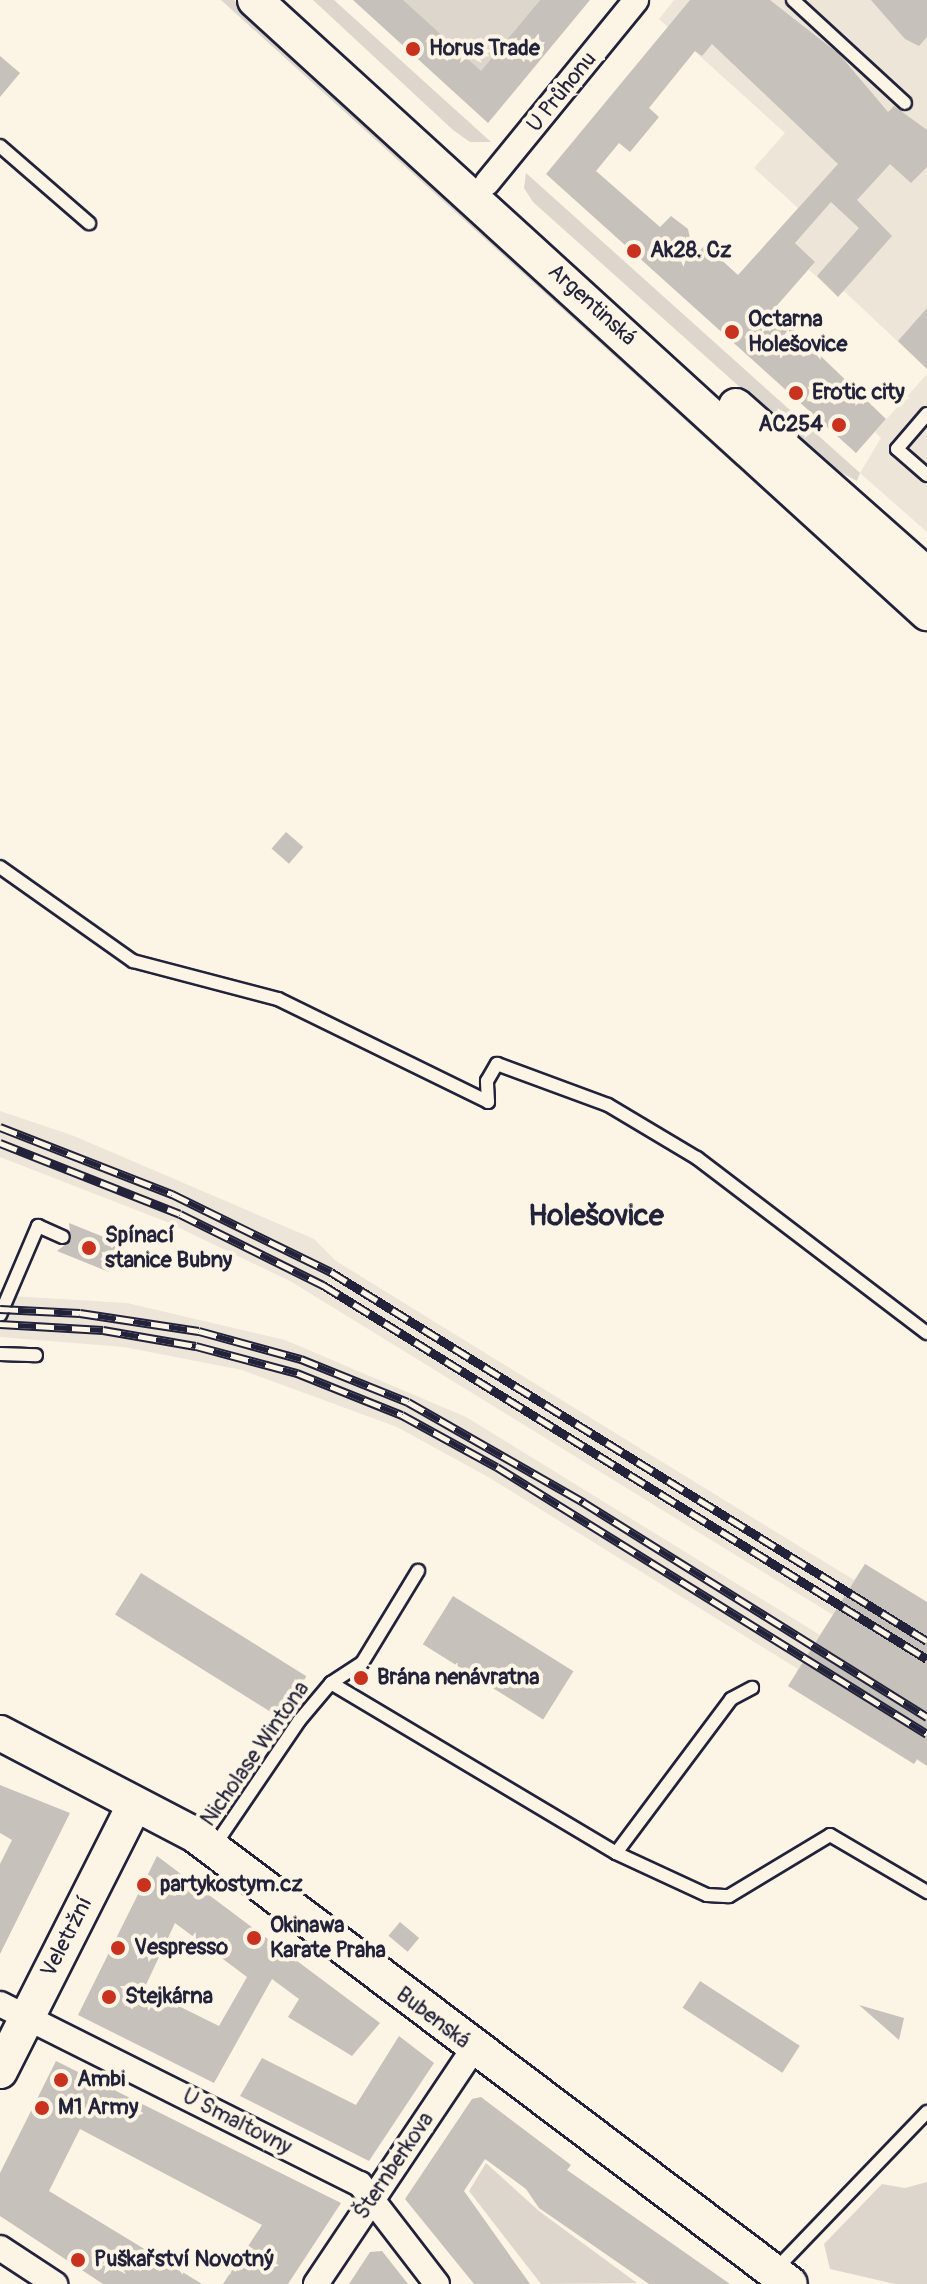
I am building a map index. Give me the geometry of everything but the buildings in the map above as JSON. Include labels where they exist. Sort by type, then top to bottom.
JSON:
[{"type":"main road","name":"Argentinská","points":[[255,0],[927,613]]},
{"type":"main road","name":"Argentinská","points":[[286,0],[927,575]]},
{"type":"main road","name":"Bubenská","points":[[0,1733],[213,1848],[776,2280],[814,2284]]},
{"type":"main road","name":"Veletržní","points":[[0,2071],[13,2010],[135,1804]]},
{"type":"street","name":"U Průhonu","points":[[487,183],[626,4]]},
{"type":"street","name":"U Smaltovny","points":[[13,2010],[360,2184],[437,2284]]},
{"type":"street","name":"Šternberkova","points":[[316,2284],[474,2048]]},
{"type":"street","points":[[0,2248],[55,2284]]},
{"type":"lane","points":[[793,0],[905,103]]},
{"type":"lane","points":[[0,146],[89,223]]},
{"type":"lane","points":[[927,414],[897,449],[927,475]]},
{"type":"lane","points":[[0,867],[133,961],[278,999],[488,1102],[487,1081],[497,1064],[608,1105],[697,1158],[927,1333]]},
{"type":"lane","points":[[0,1315],[38,1226],[63,1237]]},
{"type":"lane","points":[[0,1354],[36,1355]]},
{"type":"lane","name":"Nicholase Wintona","points":[[213,1848],[331,1683],[362,1663],[418,1571]]},
{"type":"lane","points":[[331,1683],[616,1853],[722,1897],[823,1836],[837,1835],[927,1892]]},
{"type":"lane","points":[[616,1853],[731,1699],[752,1688]]},
{"type":"lane","points":[[776,2280],[927,2112]]},
{"type":"shaded area","points":[[221,0],[234,0],[901,608],[905,619]]},
{"type":"shaded area","points":[[313,0],[334,0],[491,142],[470,142],[453,130]]},
{"type":"shaded area","points":[[403,0],[540,0],[473,81]]},
{"type":"shaded area","points":[[674,0],[927,0],[927,369],[844,291],[837,295],[809,270],[815,262],[780,228],[798,208],[754,168],[785,133],[659,19]]},
{"type":"shaded area","points":[[526,173],[860,473],[857,481],[827,465],[533,202],[524,188]]},
{"type":"shaded area","points":[[927,374],[927,532],[860,473],[881,438],[875,432]]},
{"type":"shaded area","points":[[0,1111],[74,1136],[314,1239],[336,1261],[854,1580],[865,1564],[927,1602],[927,1766],[917,1760],[914,1764],[789,1686],[798,1669],[490,1478],[397,1427],[242,1370],[124,1347],[0,1337],[0,1296],[10,1296],[127,1303],[285,1340],[466,1417],[820,1635],[833,1615],[290,1281],[167,1222],[0,1157]]},
{"type":"shaded area","points":[[486,2163],[539,2211],[637,2283],[541,2284],[469,2191]]},
{"type":"shaded area","points":[[927,2182],[927,2284],[895,2284],[830,2269],[824,2244],[882,2184],[905,2188]]},
{"type":"railway","points":[[0,1127],[172,1194],[331,1272],[927,1641]]},
{"type":"railway","points":[[0,1143],[180,1214],[323,1285],[927,1659]]},
{"type":"railway","points":[[0,1309],[80,1313],[199,1331],[301,1359],[408,1402],[583,1502],[927,1717]]},
{"type":"railway","points":[[0,1324],[103,1330],[196,1346],[297,1373],[402,1415],[497,1467],[927,1734]]},
{"type":"place","name":"Horus Trade","points":[[413,49]]},
{"type":"place","name":"Ak28. Cz","points":[[634,251]]},
{"type":"place","name":"Octarna Holešovice","points":[[732,332]]},
{"type":"place","name":"Erotic city","points":[[796,393]]},
{"type":"place","name":"AC254","points":[[839,425]]},
{"type":"place","name":"Spínací stanice Bubny","points":[[89,1248]]},
{"type":"place","name":"Brána nenávratna","points":[[361,1678]]},
{"type":"place","name":"partykostym.cz","points":[[144,1885]]},
{"type":"place","name":"Okinawa Karate Praha","points":[[254,1938]]},
{"type":"place","name":"Vespresso","points":[[118,1948]]},
{"type":"place","name":"Stejkárna","points":[[109,1997]]},
{"type":"place","name":"Ambi","points":[[61,2080]]},
{"type":"place","name":"M1 Army","points":[[42,2108]]},
{"type":"place","name":"Puškařství Novotný","points":[[78,2260]]},
{"type":"district","name":"Holešovice","points":[[596,1216]]}]
